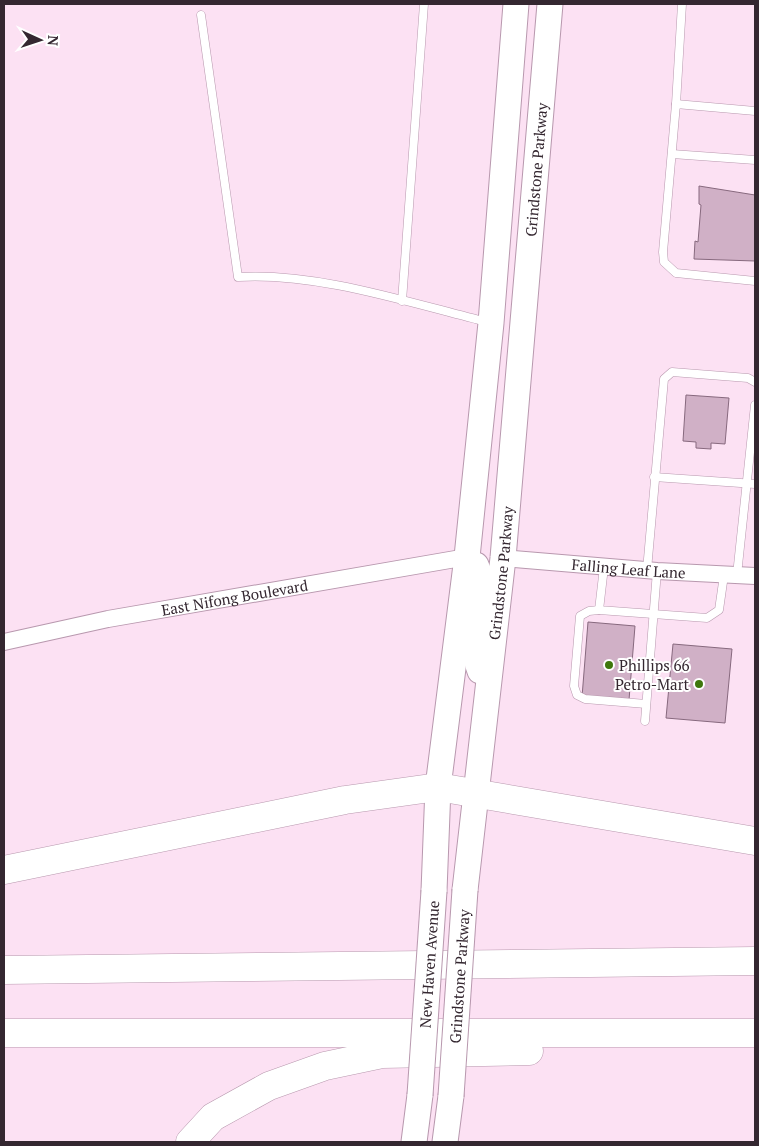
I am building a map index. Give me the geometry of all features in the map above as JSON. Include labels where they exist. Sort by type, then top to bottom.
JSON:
[{"type":"highway","points":[[4,870],[345,800],[438,787],[755,841]]},
{"type":"highway","points":[[4,970],[755,961]]},
{"type":"highway","points":[[4,1033],[755,1033]]},
{"type":"highway","points":[[190,1142],[213,1117],[269,1086],[325,1066],[382,1054],[755,1046]]},
{"type":"main road","points":[[438,787],[467,557],[491,323],[516,4]]},
{"type":"main road","name":"Grindstone Parkway","points":[[445,1142],[465,890],[503,558],[550,4]]},
{"type":"main road","points":[[482,410],[492,442],[485,551],[489,556],[503,558]]},
{"type":"main road","points":[[467,557],[479,572],[479,600],[474,650],[476,662],[487,689]]},
{"type":"main road","name":"New Haven Avenue","points":[[414,1142],[420,1095],[434,891],[438,787]]},
{"type":"street","name":"East Nifong Boulevard","points":[[4,642],[108,619],[467,557]]},
{"type":"street","name":"Falling Leaf Lane","points":[[503,558],[652,571],[755,576]]},
{"type":"lane","points":[[402,301],[424,4]]},
{"type":"lane","points":[[682,4],[664,262],[676,273],[755,281]]},
{"type":"lane","points":[[201,15],[238,277],[266,275],[343,287],[491,323]]},
{"type":"lane","points":[[676,104],[755,111]]},
{"type":"lane","points":[[672,154],[755,160]]},
{"type":"lane","points":[[645,722],[654,613],[652,571],[654,477],[662,384],[667,375],[672,372],[748,378],[755,382]]},
{"type":"lane","points":[[646,704],[584,699],[577,695],[574,686],[580,616],[588,611],[600,610],[707,618],[716,614],[731,575],[751,484],[755,405]]},
{"type":"lane","points":[[654,477],[751,484]]},
{"type":"lane","points":[[600,610],[604,566]]},
{"type":"building","points":[[699,186],[755,195],[755,261],[694,259],[695,241],[698,242],[701,205],[699,204]]},
{"type":"building","points":[[686,395],[729,398],[725,444],[711,443],[711,449],[696,448],[696,442],[683,441]]},
{"type":"building","points":[[588,622],[635,626],[629,700],[582,697]]},
{"type":"building","points":[[673,644],[732,649],[725,723],[666,718]]},
{"type":"place","name":"Phillips 66","points":[[609,665]]},
{"type":"place","name":"Petro-Mart","points":[[699,684]]}]
